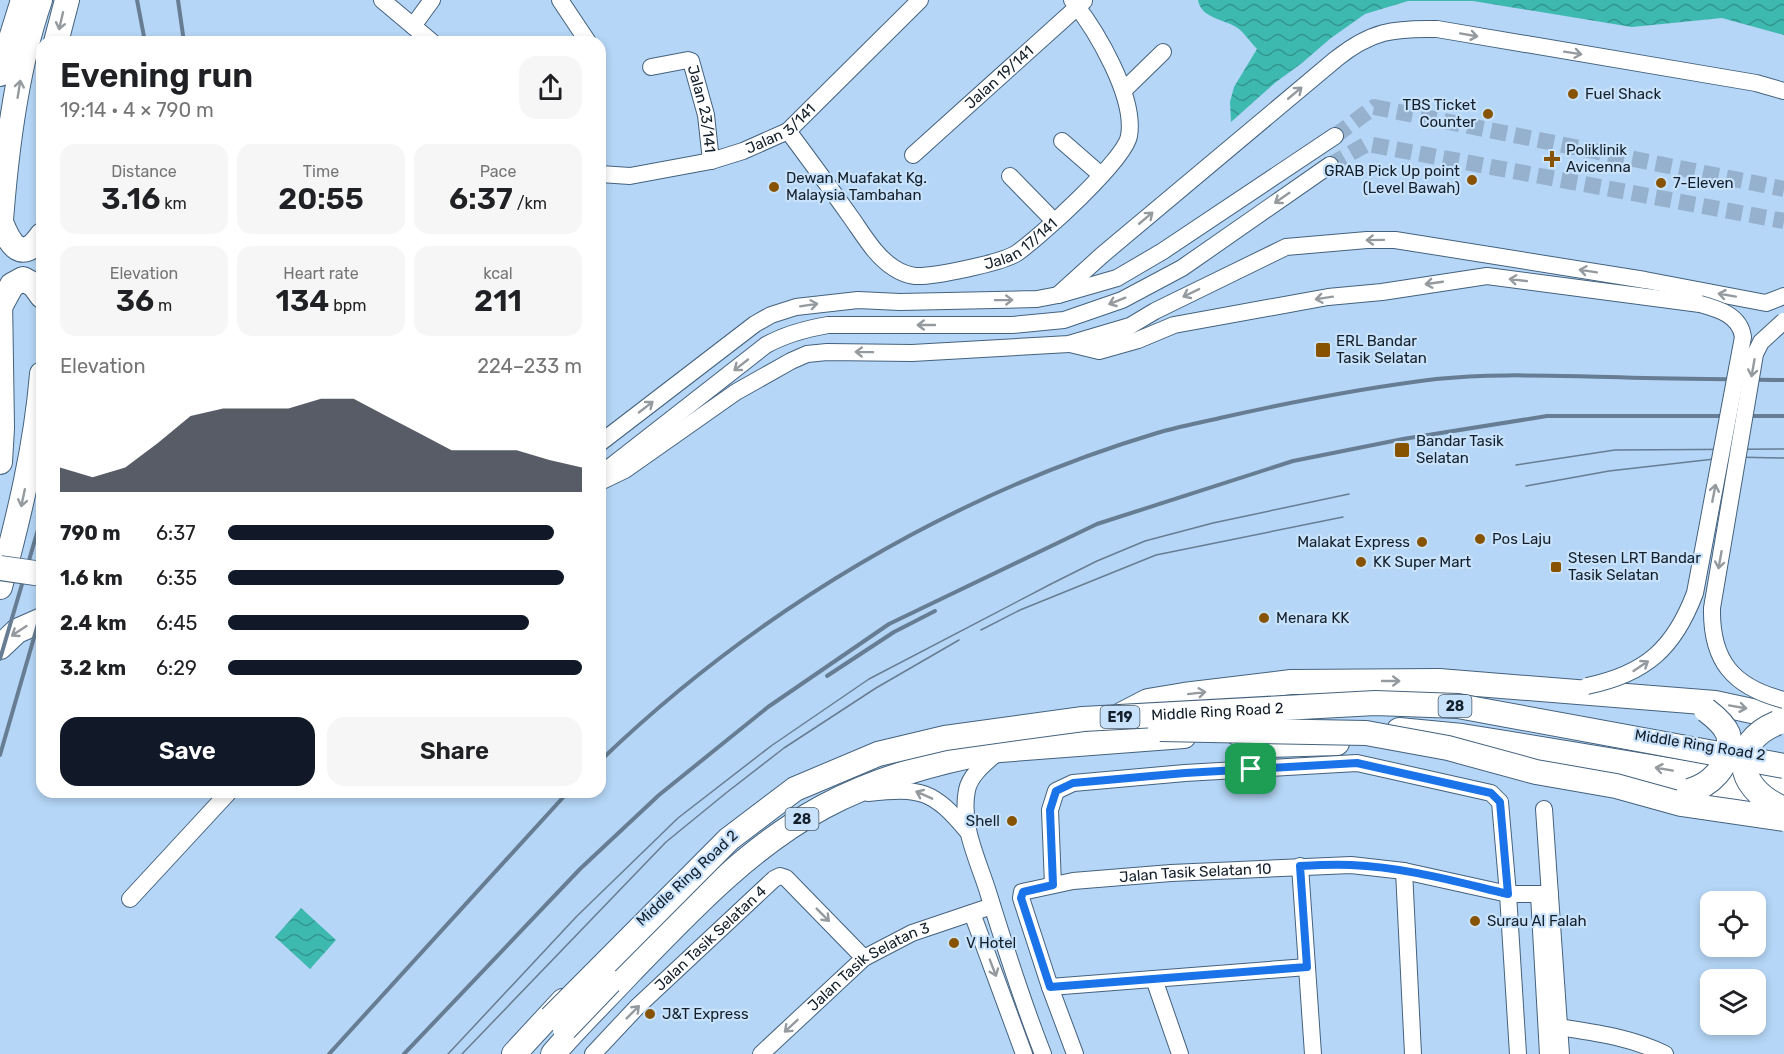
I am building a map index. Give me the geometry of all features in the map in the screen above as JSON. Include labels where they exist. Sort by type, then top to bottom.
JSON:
[{"type":"highway","points":[[0,74],[23,0]]},
{"type":"highway","points":[[36,242],[31,248],[21,250],[12,245],[0,228],[9,147],[21,77],[40,0]]},
{"type":"highway","points":[[58,36],[67,0]]},
{"type":"highway","points":[[0,307],[12,285],[23,279],[36,288]]},
{"type":"highway","points":[[0,298],[2,428],[0,462]]},
{"type":"highway","points":[[36,431],[23,502],[0,585],[36,589]]},
{"type":"highway","points":[[0,568],[36,573]]},
{"type":"highway","points":[[0,647],[17,631],[36,623]]},
{"type":"highway","points":[[1121,715],[1148,701],[1291,681],[1439,681],[1699,706],[1715,703],[1782,716]]},
{"type":"highway","name":"Middle Ring Road 2","points":[[517,1051],[669,891],[708,854],[778,800],[831,770],[912,740],[974,725],[1352,703],[1430,703],[1496,710],[1784,759]]},
{"type":"highway","name":"E19","points":[[517,1051],[729,839],[795,789],[878,754],[945,738],[1083,719],[1375,703],[1458,706],[1784,766]]},
{"type":"highway","points":[[1689,791],[1701,787],[1715,776],[1725,763],[1728,754],[1729,735],[1719,720],[1699,706]]},
{"type":"highway","points":[[1782,716],[1750,740],[1745,756],[1745,767],[1749,783],[1757,794],[1767,801],[1783,806]]},
{"type":"highway","name":"E19","points":[[552,1054],[565,1029],[737,846],[804,800],[883,764],[949,748],[1083,728],[1366,733],[1448,748],[1536,772],[1616,786],[1682,804],[1783,806]]},
{"type":"highway","name":"Middle Ring Road 2","points":[[552,1054],[660,941],[728,875],[762,847],[801,820],[845,796],[901,774],[973,755],[1000,750],[1237,733],[1392,729],[1462,736],[1783,806]]},
{"type":"highway","points":[[1237,733],[1266,745],[1393,744],[1531,763],[1783,806]]},
{"type":"street","points":[[382,0],[425,36]]},
{"type":"street","points":[[413,26],[432,0]]},
{"type":"street","points":[[560,0],[584,36]]},
{"type":"street","name":"Jalan 3/141","points":[[606,177],[630,176],[711,161],[743,151],[788,131],[920,0]]},
{"type":"street","name":"Jalan 17/141","points":[[788,131],[880,255],[894,268],[906,274],[918,276],[988,265],[1003,260],[1016,254],[1101,175],[1121,154],[1129,136],[1128,107],[1124,90],[1078,2]]},
{"type":"street","name":"Jalan 19/141","points":[[913,154],[1078,2]]},
{"type":"street","points":[[1058,295],[1101,256],[1336,59],[1350,48],[1381,33],[1405,28],[1437,29],[1756,83],[1784,91]]},
{"type":"street","points":[[1124,90],[1163,52]]},
{"type":"street","name":"Jalan 23/141","points":[[651,68],[691,61],[706,115],[711,161]]},
{"type":"street","points":[[606,438],[747,330],[771,315],[796,307],[858,300],[900,302],[1011,300],[1058,295],[1116,278],[1154,257],[1335,136]]},
{"type":"street","points":[[1062,141],[1101,175]]},
{"type":"street","points":[[606,469],[766,345],[782,337],[804,329],[828,325],[1012,325],[1064,320],[1122,300],[1182,268],[1330,165]]},
{"type":"street","points":[[1010,176],[1054,221]]},
{"type":"street","points":[[606,479],[625,470],[736,392],[807,354],[827,352],[912,353],[1069,344],[1130,326],[1155,311],[1286,247],[1367,240],[1395,240],[1433,245],[1642,288],[1718,308],[1731,316],[1738,323],[1743,337],[1695,593],[1682,623],[1658,654],[1629,674],[1587,686],[1439,681]]},
{"type":"street","points":[[1069,344],[1100,351],[1138,340],[1174,325],[1328,297],[1382,292],[1486,276],[1642,288],[1766,303],[1784,296]]},
{"type":"street","points":[[1782,716],[1765,695],[1751,689],[1736,678],[1720,658],[1712,626],[1712,608],[1755,354],[1761,342],[1784,321]]},
{"type":"street","points":[[1000,750],[983,766],[968,787],[966,800],[968,832],[1021,998],[1042,1054]]},
{"type":"street","points":[[1053,885],[1050,810],[1056,791],[1073,783],[1185,773],[1357,763],[1491,793],[1500,802],[1518,1054]]},
{"type":"street","points":[[845,796],[901,789],[914,790],[929,796],[952,812],[968,832]]},
{"type":"street","points":[[130,899],[223,798]]},
{"type":"street","points":[[1544,810],[1545,895],[1552,1027],[1548,1054]]},
{"type":"street","name":"Jalan Tasik Selatan 10","points":[[1050,987],[1021,895],[1023,892],[1073,881],[1171,873],[1351,865],[1404,872],[1508,894],[1545,895]]},
{"type":"street","points":[[1300,866],[1313,1054]]},
{"type":"street","points":[[1404,872],[1413,1054]]},
{"type":"street","name":"Jalan Tasik Selatan 4","points":[[593,1054],[638,1006],[780,876],[786,878],[864,958]]},
{"type":"street","name":"Jalan Tasik Selatan 3","points":[[761,1054],[864,958],[912,933],[993,906]]},
{"type":"street","points":[[972,913],[1024,1054]]},
{"type":"street","points":[[1075,1054],[1050,987],[1307,967]]},
{"type":"street","points":[[1154,979],[1180,1054]]},
{"type":"street","points":[[1552,1027],[1561,1054]]},
{"type":"street","points":[[1552,1027],[1617,1036],[1643,1043],[1665,1054]]},
{"type":"water","points":[[1198,0],[1784,0],[1784,35],[1722,18],[1632,27],[1473,1],[1408,1],[1365,14],[1276,82],[1231,122],[1230,102],[1234,87],[1257,49],[1236,27],[1203,11]]},
{"type":"water","points":[[301,908],[336,940],[310,969],[275,937]]},
{"type":"tunnel","points":[[1335,136],[1374,107],[1784,189]]},
{"type":"tunnel","points":[[1330,165],[1367,144],[1784,221]]},
{"type":"tram line","points":[[1516,465],[1615,450],[1784,449]]},
{"type":"tram line","points":[[1526,486],[1609,471],[1732,457],[1784,458]]},
{"type":"tram line","points":[[448,1054],[577,916],[678,818],[771,746],[869,679],[1051,584],[1145,541],[1213,523],[1349,494]]},
{"type":"tram line","points":[[981,630],[1020,610],[1156,555],[1343,517]]},
{"type":"tram line","points":[[462,1054],[666,842],[784,748],[876,688],[959,640]]},
{"type":"railway","points":[[137,0],[144,36]]},
{"type":"railway","points":[[178,0],[183,36]]},
{"type":"railway","points":[[606,756],[660,706],[724,655],[790,608],[859,564],[931,524],[1005,489],[1080,459],[1157,433],[1327,396],[1457,377],[1523,375],[1784,380]]},
{"type":"railway","points":[[404,1054],[580,869],[659,795],[768,707],[889,624],[1097,524],[1293,461],[1403,439],[1547,416],[1784,416]]},
{"type":"railway","points":[[0,659],[36,536]]},
{"type":"railway","points":[[827,676],[894,632],[935,611]]},
{"type":"railway","points":[[0,755],[36,631]]},
{"type":"railway","points":[[329,1054],[563,798]]},
{"type":"place","name":"Fuel Shack","points":[[1573,94]]},
{"type":"place","name":"TBS Ticket Counter","points":[[1488,114]]},
{"type":"place","name":"Poliklinik Avicenna","points":[[1552,159]]},
{"type":"place","name":"GRAB Pick Up point (Level Bawah)","points":[[1472,180]]},
{"type":"place","name":"7-Eleven","points":[[1661,183]]},
{"type":"place","name":"Dewan Muafakat Kg. Malaysia Tambahan","points":[[774,187]]},
{"type":"place","name":"ERL Bandar Tasik Selatan","points":[[1323,350]]},
{"type":"place","name":"Bandar Tasik Selatan","points":[[1402,450]]},
{"type":"place","name":"Pos Laju","points":[[1480,539]]},
{"type":"place","name":"Malakat Express","points":[[1422,542]]},
{"type":"place","name":"KK Super Mart","points":[[1361,562]]},
{"type":"place","name":"Stesen LRT Bandar Tasik Selatan","points":[[1556,567]]},
{"type":"place","name":"Menara KK","points":[[1264,618]]},
{"type":"place","name":"Shell","points":[[1012,821]]},
{"type":"place","name":"Surau Al Falah","points":[[1475,921]]},
{"type":"place","name":"V Hotel","points":[[954,943]]},
{"type":"place","name":"J&T Express","points":[[650,1014]]},
{"type":"route","points":[[1357,763],[1491,793],[1500,802],[1508,894],[1376,867],[1300,866],[1307,967],[1050,987],[1021,895],[1023,892],[1053,885],[1050,810],[1056,791],[1073,783],[1251,769],[1357,763]]}]
